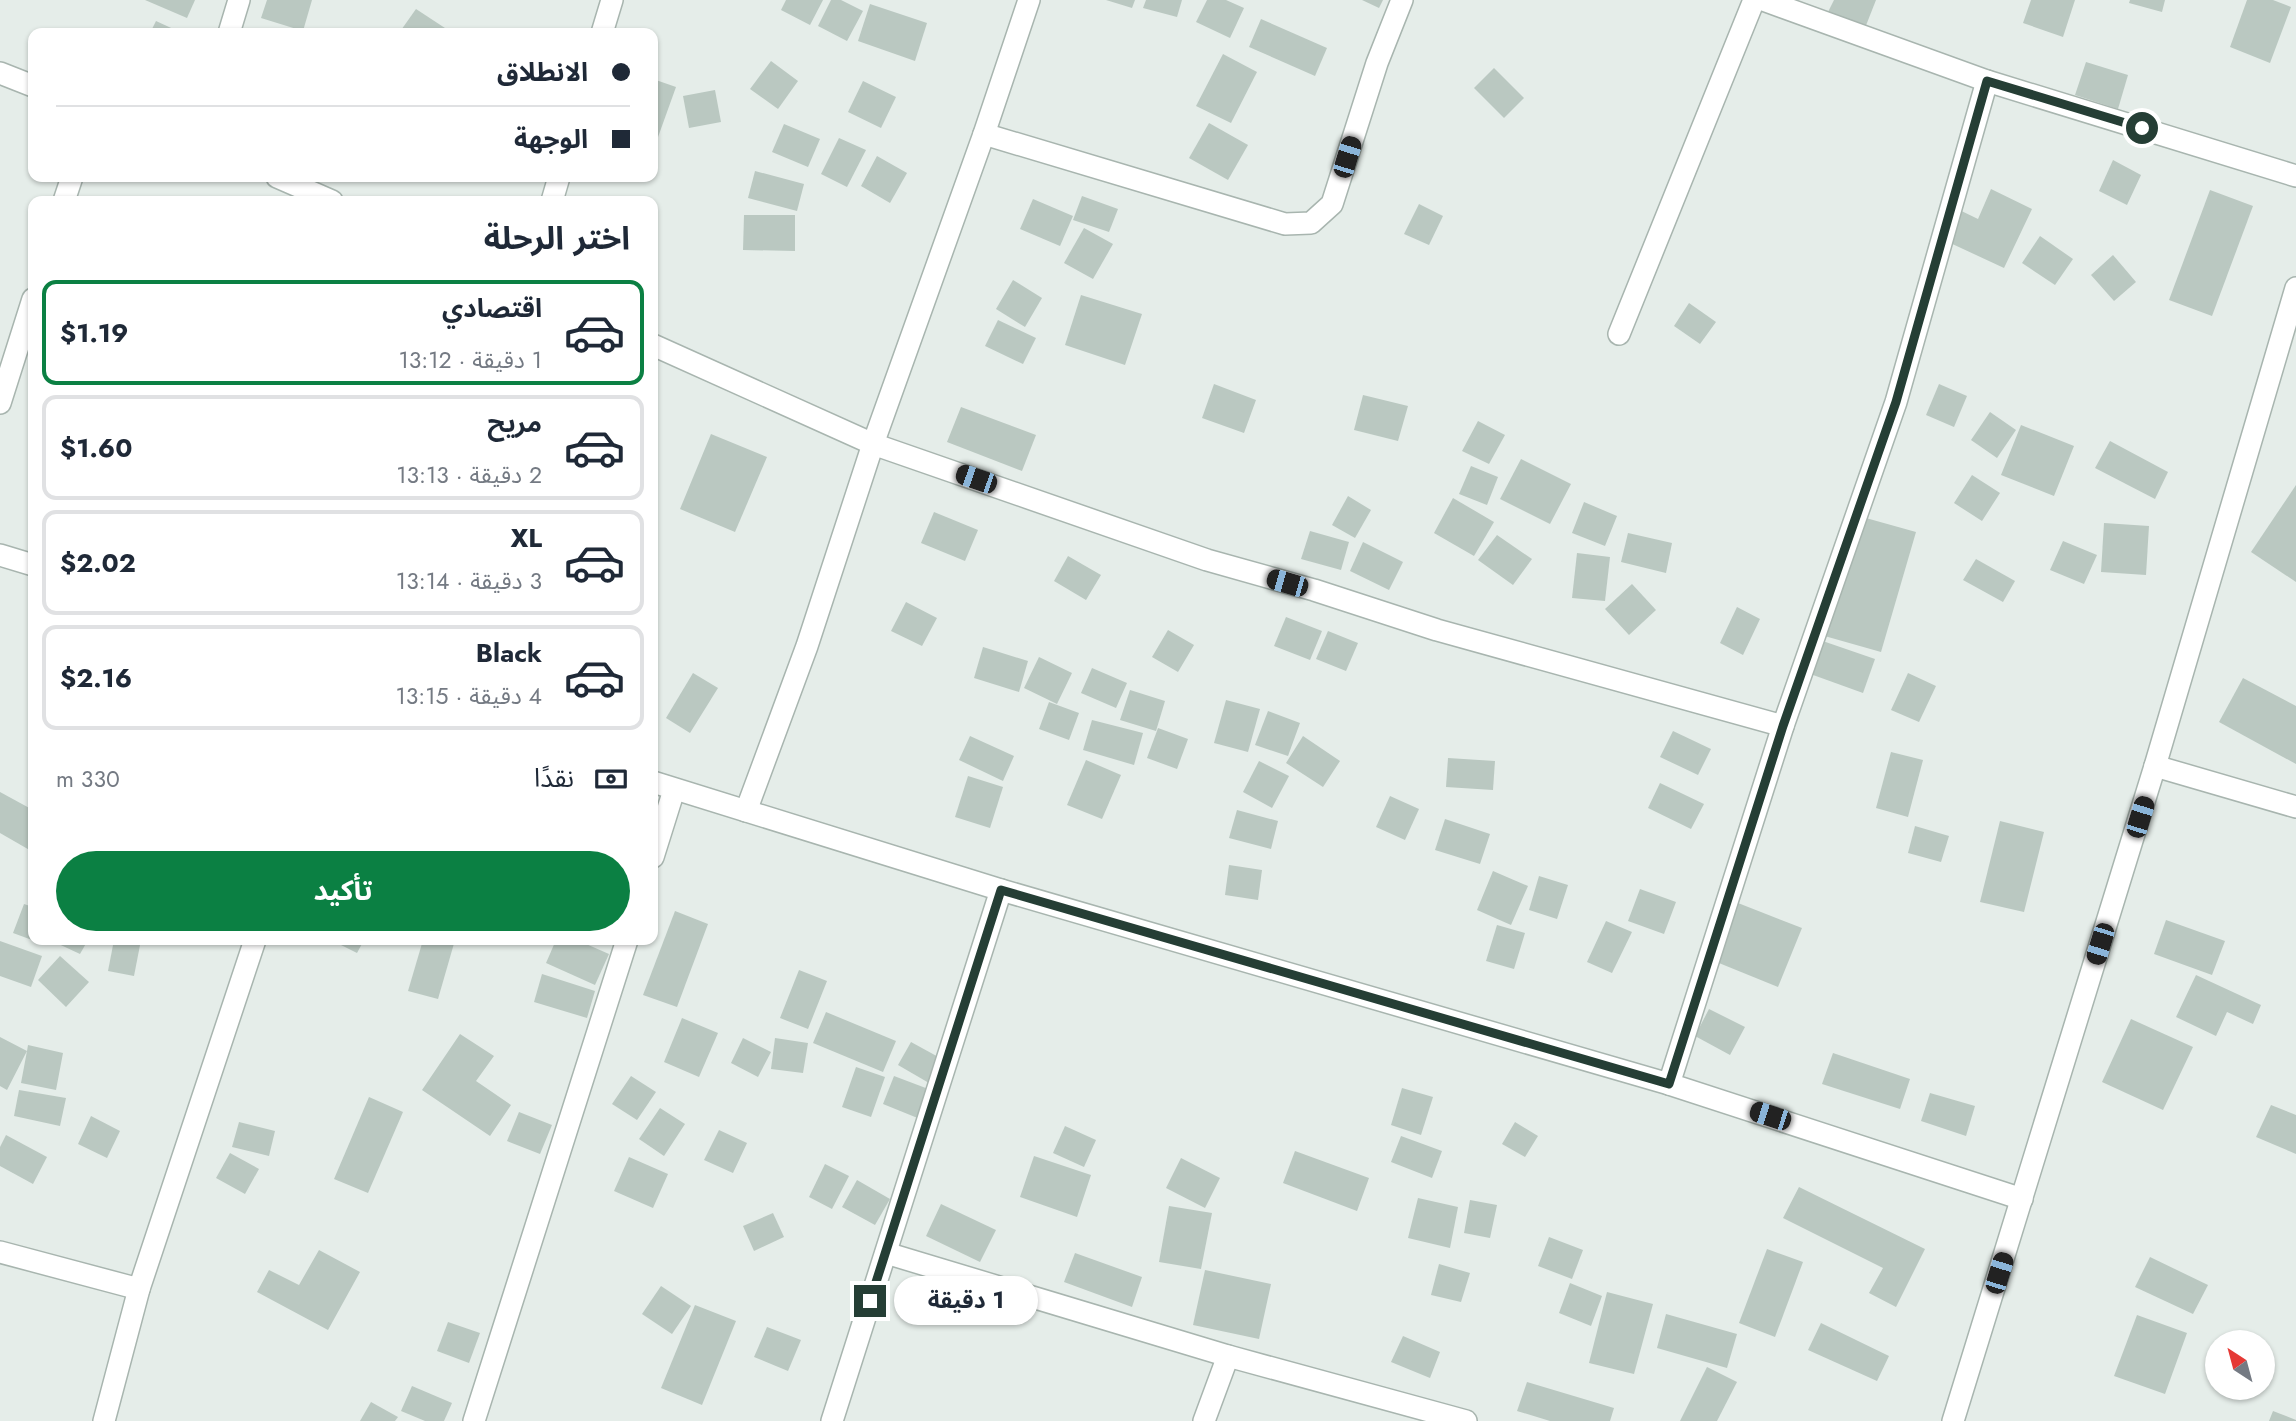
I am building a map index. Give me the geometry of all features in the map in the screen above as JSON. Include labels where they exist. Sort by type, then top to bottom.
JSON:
[{"type":"street","points":[[231,28],[239,0]]},
{"type":"street","points":[[604,28],[612,0]]},
{"type":"street","points":[[746,811],[807,646],[873,444],[1029,0]]},
{"type":"street","points":[[984,134],[1285,223],[1311,223],[1332,204],[1377,63],[1402,0]]},
{"type":"street","points":[[1619,334],[1754,0]]},
{"type":"street","points":[[1763,0],[1987,81],[2296,176]]},
{"type":"street","points":[[0,73],[28,84]]},
{"type":"street","points":[[1669,1084],[1783,726],[1896,402],[1987,81]]},
{"type":"street","points":[[288,182],[321,196]]},
{"type":"street","points":[[1953,1421],[2155,766],[2296,288]]},
{"type":"street","points":[[0,403],[28,315]]},
{"type":"street","points":[[658,347],[873,444],[1207,560],[1314,590],[1437,630],[1783,726]]},
{"type":"street","points":[[0,555],[28,563]]},
{"type":"street","points":[[2155,766],[2296,807]]},
{"type":"street","points":[[658,784],[1001,890],[1669,1084],[2022,1199]]},
{"type":"street","points":[[658,841],[674,790]]},
{"type":"street","points":[[832,1421],[1001,890]]},
{"type":"street","points":[[104,1421],[139,1289],[253,945]]},
{"type":"street","points":[[474,1421],[624,945]]},
{"type":"street","points":[[0,1252],[139,1289]]},
{"type":"street","points":[[886,1253],[1228,1356],[1466,1421]]},
{"type":"street","points":[[1204,1421],[1228,1356]]},
{"type":"building","points":[[145,0],[195,0],[187,18]]},
{"type":"building","points":[[267,0],[312,0],[304,28],[293,28],[261,18]]},
{"type":"building","points":[[786,0],[823,0],[810,25],[781,10]]},
{"type":"building","points":[[831,0],[841,0],[863,11],[847,41],[818,26]]},
{"type":"building","points":[[1106,0],[1135,0],[1132,8]]},
{"type":"building","points":[[1146,0],[1182,0],[1177,17],[1143,8]]},
{"type":"building","points":[[1207,0],[1226,0],[1244,8],[1230,38],[1196,22]]},
{"type":"building","points":[[1362,0],[1383,0],[1379,8]]},
{"type":"building","points":[[1834,0],[1876,0],[1865,28],[1828,12]]},
{"type":"building","points":[[2031,0],[2075,0],[2063,37],[2023,23]]},
{"type":"building","points":[[2130,0],[2165,0],[2162,12],[2129,3]]},
{"type":"building","points":[[2247,0],[2273,0],[2291,7],[2270,63],[2230,47]]},
{"type":"building","points":[[870,4],[927,23],[915,61],[858,41]]},
{"type":"building","points":[[416,9],[445,28],[403,28]]},
{"type":"building","points":[[1261,19],[1327,48],[1315,76],[1249,47]]},
{"type":"building","points":[[156,21],[171,28],[152,28]]},
{"type":"building","points":[[1223,54],[1257,72],[1231,123],[1196,106]]},
{"type":"building","points":[[771,61],[798,81],[778,109],[750,89]]},
{"type":"building","points":[[2086,62],[2128,75],[2118,109],[2075,95]]},
{"type":"building","points":[[1494,68],[1524,98],[1504,118],[1474,88]]},
{"type":"building","points":[[658,81],[676,87],[658,137]]},
{"type":"building","points":[[863,81],[896,97],[881,128],[848,112]]},
{"type":"building","points":[[715,90],[721,122],[689,128],[683,96]]},
{"type":"building","points":[[1209,123],[1248,145],[1228,180],[1189,158]]},
{"type":"building","points":[[784,124],[820,139],[808,167],[772,152]]},
{"type":"building","points":[[839,138],[866,150],[847,187],[821,174]]},
{"type":"building","points":[[877,156],[907,173],[890,203],[861,186]]},
{"type":"building","points":[[2113,160],[2141,175],[2127,205],[2099,191]]},
{"type":"building","points":[[755,171],[804,184],[797,211],[748,198]]},
{"type":"building","points":[[1991,189],[2032,209],[2004,268],[1933,235],[1947,204],[1978,219]]},
{"type":"building","points":[[2210,190],[2253,206],[2212,316],[2169,300]]},
{"type":"building","points":[[1082,196],[1118,209],[1109,232],[1073,220]]},
{"type":"building","points":[[1033,199],[1073,216],[1060,246],[1020,229]]},
{"type":"building","points":[[1419,204],[1443,216],[1429,245],[1404,234]]},
{"type":"building","points":[[744,215],[795,215],[795,251],[743,250]]},
{"type":"building","points":[[1084,228],[1113,244],[1093,279],[1064,263]]},
{"type":"building","points":[[2040,236],[2073,259],[2055,285],[2022,263]]},
{"type":"building","points":[[2113,255],[2136,282],[2114,301],[2091,275]]},
{"type":"building","points":[[1013,280],[1042,298],[1025,327],[996,309]]},
{"type":"building","points":[[1081,295],[1142,314],[1125,365],[1065,345]]},
{"type":"building","points":[[1689,303],[1716,322],[1700,344],[1674,326]]},
{"type":"building","points":[[998,320],[1036,338],[1023,364],[985,346]]},
{"type":"building","points":[[1214,384],[1256,400],[1244,433],[1202,418]]},
{"type":"building","points":[[1939,384],[1967,396],[1954,427],[1926,415]]},
{"type":"building","points":[[1363,395],[1408,406],[1398,441],[1354,430]]},
{"type":"building","points":[[961,407],[1036,435],[1022,471],[947,442]]},
{"type":"building","points":[[1990,412],[2016,430],[1997,458],[1971,440]]},
{"type":"building","points":[[1478,421],[1505,435],[1489,464],[1462,451]]},
{"type":"building","points":[[2021,425],[2074,446],[2054,496],[2001,475]]},
{"type":"building","points":[[711,434],[767,457],[735,532],[680,509]]},
{"type":"building","points":[[2110,441],[2168,472],[2155,499],[2095,468]]},
{"type":"building","points":[[1521,459],[1571,484],[1550,524],[1500,499]]},
{"type":"building","points":[[1471,466],[1498,477],[1487,505],[1459,494]]},
{"type":"building","points":[[1972,475],[2000,493],[1982,521],[1954,503]]},
{"type":"building","points":[[2296,485],[2296,582],[2251,552]]},
{"type":"building","points":[[1348,496],[1371,510],[1355,538],[1332,525]]},
{"type":"building","points":[[1453,498],[1494,522],[1474,556],[1434,533]]},
{"type":"building","points":[[1584,502],[1617,516],[1605,546],[1572,533]]},
{"type":"building","points":[[934,512],[978,530],[965,561],[921,543]]},
{"type":"building","points":[[1848,513],[1916,532],[1881,652],[1814,633]]},
{"type":"building","points":[[2104,523],[2149,526],[2146,575],[2101,572]]},
{"type":"building","points":[[1310,531],[1349,542],[1341,570],[1301,559]]},
{"type":"building","points":[[1628,533],[1672,543],[1666,573],[1621,562]]},
{"type":"building","points":[[1497,535],[1532,559],[1513,585],[1478,560]]},
{"type":"building","points":[[2063,541],[2097,555],[2084,584],[2050,570]]},
{"type":"building","points":[[1363,542],[1403,562],[1389,590],[1350,571]]},
{"type":"building","points":[[1577,553],[1610,557],[1605,601],[1572,598]]},
{"type":"building","points":[[1068,556],[1101,575],[1086,600],[1054,581]]},
{"type":"building","points":[[1976,559],[2015,581],[2003,602],[1963,580]]},
{"type":"building","points":[[1632,584],[1656,610],[1629,635],[1605,609]]},
{"type":"building","points":[[906,602],[937,618],[922,646],[891,631]]},
{"type":"building","points":[[1737,607],[1760,619],[1743,655],[1720,643]]},
{"type":"building","points":[[1286,617],[1322,631],[1310,660],[1274,646]]},
{"type":"building","points":[[1168,630],[1194,645],[1178,672],[1152,657]]},
{"type":"building","points":[[1328,631],[1358,643],[1346,671],[1316,659]]},
{"type":"building","points":[[1814,638],[1875,659],[1863,693],[1802,671]]},
{"type":"building","points":[[983,647],[1028,661],[1019,692],[974,678]]},
{"type":"building","points":[[1039,657],[1072,673],[1057,704],[1024,688]]},
{"type":"building","points":[[1092,668],[1127,683],[1116,708],[1081,693]]},
{"type":"building","points":[[693,673],[718,688],[690,733],[666,718]]},
{"type":"building","points":[[1908,673],[1936,686],[1919,722],[1891,710]]},
{"type":"building","points":[[2243,678],[2296,706],[2296,764],[2219,722]]},
{"type":"building","points":[[1130,690],[1165,701],[1156,731],[1120,720]]},
{"type":"building","points":[[1226,700],[1260,709],[1248,752],[1214,743]]},
{"type":"building","points":[[1049,702],[1079,713],[1069,740],[1039,729]]},
{"type":"building","points":[[1268,711],[1300,723],[1288,756],[1255,745]]},
{"type":"building","points":[[1092,720],[1143,733],[1134,765],[1083,750]]},
{"type":"building","points":[[1158,728],[1188,739],[1177,769],[1147,758]]},
{"type":"building","points":[[1673,731],[1711,749],[1698,775],[1660,757]]},
{"type":"building","points":[[970,736],[1014,756],[1003,781],[959,760]]},
{"type":"building","points":[[1303,736],[1340,761],[1323,787],[1286,763]]},
{"type":"building","points":[[1891,752],[1923,760],[1908,817],[1876,808]]},
{"type":"building","points":[[1448,758],[1495,761],[1493,790],[1446,787]]},
{"type":"building","points":[[1086,760],[1121,775],[1102,819],[1067,805]]},
{"type":"building","points":[[1259,761],[1289,776],[1272,808],[1243,792]]},
{"type":"building","points":[[968,776],[1003,787],[990,828],[955,817]]},
{"type":"building","points":[[1660,783],[1704,804],[1691,829],[1648,808]]},
{"type":"building","points":[[0,792],[28,807],[28,849],[0,833]]},
{"type":"building","points":[[1390,796],[1419,809],[1405,840],[1376,827]]},
{"type":"building","points":[[1237,810],[1278,821],[1271,849],[1229,838]]},
{"type":"building","points":[[1445,819],[1490,834],[1480,864],[1435,850]]},
{"type":"building","points":[[2000,821],[2044,832],[2024,912],[1980,902]]},
{"type":"building","points":[[1915,826],[1949,836],[1941,862],[1908,853]]},
{"type":"building","points":[[1229,865],[1262,870],[1258,900],[1225,895]]},
{"type":"building","points":[[1493,871],[1528,886],[1511,925],[1477,910]]},
{"type":"building","points":[[1539,876],[1568,885],[1557,919],[1529,910]]},
{"type":"building","points":[[1640,889],[1676,902],[1664,934],[1628,921]]},
{"type":"building","points":[[1738,903],[1802,928],[1778,987],[1714,961]]},
{"type":"building","points":[[24,904],[28,905],[28,938],[13,933]]},
{"type":"building","points":[[675,911],[708,924],[677,1007],[643,995]]},
{"type":"building","points":[[2166,920],[2225,941],[2212,975],[2154,954]]},
{"type":"building","points":[[1606,921],[1632,932],[1612,973],[1587,962]]},
{"type":"building","points":[[1497,925],[1525,933],[1514,969],[1486,961]]},
{"type":"building","points":[[0,941],[42,956],[31,987],[0,976]]},
{"type":"building","points":[[61,945],[85,945],[80,954]]},
{"type":"building","points":[[113,945],[140,945],[134,976],[108,971]]},
{"type":"building","points":[[341,945],[361,945],[357,953]]},
{"type":"building","points":[[422,945],[454,945],[438,999],[408,991]]},
{"type":"building","points":[[554,945],[588,945],[609,954],[595,985],[546,963]]},
{"type":"building","points":[[60,956],[89,982],[66,1007],[38,980]]},
{"type":"building","points":[[799,970],[827,981],[808,1029],[780,1018]]},
{"type":"building","points":[[542,974],[595,991],[587,1018],[534,1002]]},
{"type":"building","points":[[2196,975],[2261,1005],[2253,1024],[2227,1012],[2216,1036],[2176,1017]]},
{"type":"building","points":[[1709,1009],[1745,1027],[1730,1055],[1695,1036]]},
{"type":"building","points":[[826,1012],[896,1041],[883,1072],[813,1043]]},
{"type":"building","points":[[682,1018],[718,1033],[699,1077],[664,1062]]},
{"type":"building","points":[[2131,1019],[2193,1047],[2163,1110],[2102,1082]]},
{"type":"building","points":[[460,1034],[494,1056],[476,1081],[511,1105],[490,1136],[422,1090]]},
{"type":"building","points":[[0,1037],[27,1051],[7,1090],[0,1086]]},
{"type":"building","points":[[743,1038],[771,1052],[758,1077],[731,1063]]},
{"type":"building","points":[[775,1038],[808,1043],[803,1073],[771,1069]]},
{"type":"building","points":[[911,1042],[942,1059],[929,1083],[898,1065]]},
{"type":"building","points":[[28,1045],[63,1053],[56,1090],[21,1083]]},
{"type":"building","points":[[1833,1053],[1910,1079],[1900,1109],[1822,1084]]},
{"type":"building","points":[[856,1067],[885,1077],[871,1117],[842,1107]]},
{"type":"building","points":[[631,1076],[656,1092],[637,1120],[612,1104]]},
{"type":"building","points":[[894,1076],[931,1090],[920,1119],[883,1104]]},
{"type":"building","points":[[1402,1088],[1433,1097],[1421,1135],[1391,1125]]},
{"type":"building","points":[[19,1090],[66,1098],[60,1126],[14,1116]]},
{"type":"building","points":[[1930,1093],[1975,1106],[1966,1136],[1921,1121]]},
{"type":"building","points":[[369,1097],[403,1112],[368,1193],[334,1179]]},
{"type":"building","points":[[2271,1105],[2296,1115],[2296,1154],[2256,1137]]},
{"type":"building","points":[[660,1108],[685,1124],[664,1156],[639,1139]]},
{"type":"building","points":[[519,1112],[552,1125],[540,1154],[507,1141]]},
{"type":"building","points":[[91,1116],[120,1131],[107,1158],[78,1144]]},
{"type":"building","points":[[239,1122],[275,1131],[269,1156],[232,1147]]},
{"type":"building","points":[[1515,1122],[1538,1136],[1525,1157],[1502,1144]]},
{"type":"building","points":[[1065,1126],[1096,1140],[1084,1167],[1053,1153]]},
{"type":"building","points":[[719,1130],[747,1143],[733,1173],[704,1160]]},
{"type":"building","points":[[6,1135],[47,1157],[33,1184],[0,1166],[0,1147]]},
{"type":"building","points":[[1401,1136],[1442,1151],[1432,1178],[1391,1162]]},
{"type":"building","points":[[1295,1151],[1369,1178],[1357,1211],[1283,1183]]},
{"type":"building","points":[[230,1153],[259,1169],[245,1194],[216,1178]]},
{"type":"building","points":[[1034,1156],[1091,1175],[1077,1217],[1020,1197]]},
{"type":"building","points":[[629,1157],[668,1174],[653,1208],[614,1191]]},
{"type":"building","points":[[1181,1158],[1220,1178],[1205,1208],[1166,1188]]},
{"type":"building","points":[[825,1164],[849,1176],[832,1209],[809,1197]]},
{"type":"building","points":[[857,1180],[890,1199],[875,1225],[842,1207]]},
{"type":"building","points":[[1799,1187],[1925,1249],[1896,1307],[1869,1293],[1883,1268],[1783,1218]]},
{"type":"building","points":[[1418,1198],[1458,1207],[1450,1248],[1408,1238]]},
{"type":"building","points":[[1470,1200],[1497,1205],[1490,1238],[1464,1233]]},
{"type":"building","points":[[941,1204],[996,1230],[980,1262],[926,1236]]},
{"type":"building","points":[[1169,1206],[1212,1213],[1201,1269],[1159,1262]]},
{"type":"building","points":[[773,1213],[784,1237],[754,1251],[743,1226]]},
{"type":"building","points":[[1549,1237],[1583,1250],[1572,1279],[1538,1266]]},
{"type":"building","points":[[1767,1249],[1803,1262],[1775,1337],[1739,1323]]},
{"type":"building","points":[[319,1250],[360,1272],[328,1330],[257,1292],[269,1270],[299,1285]]},
{"type":"building","points":[[1075,1253],[1142,1277],[1132,1307],[1064,1282]]},
{"type":"building","points":[[2150,1257],[2208,1285],[2193,1314],[2135,1287]]},
{"type":"building","points":[[1439,1264],[1470,1273],[1461,1302],[1431,1295]]},
{"type":"building","points":[[1205,1270],[1271,1284],[1259,1339],[1193,1325]]},
{"type":"building","points":[[1570,1283],[1602,1296],[1591,1326],[1559,1313]]},
{"type":"building","points":[[661,1286],[691,1306],[672,1334],[642,1314]]},
{"type":"building","points":[[1607,1292],[1653,1304],[1634,1374],[1589,1363]]},
{"type":"building","points":[[695,1305],[736,1321],[702,1405],[661,1388]]},
{"type":"building","points":[[1666,1314],[1737,1334],[1727,1368],[1657,1348]]},
{"type":"building","points":[[2137,1315],[2187,1333],[2165,1394],[2114,1376]]},
{"type":"building","points":[[448,1322],[480,1333],[469,1363],[437,1351]]},
{"type":"building","points":[[1821,1323],[1889,1356],[1877,1381],[1808,1350]]},
{"type":"building","points":[[767,1327],[801,1340],[788,1371],[754,1357]]},
{"type":"building","points":[[1403,1336],[1440,1352],[1430,1378],[1391,1362]]},
{"type":"building","points":[[1707,1367],[1737,1382],[1717,1421],[1680,1421]]},
{"type":"building","points":[[1527,1382],[1614,1408],[1610,1421],[1550,1421],[1517,1411]]},
{"type":"building","points":[[412,1386],[452,1403],[444,1421],[425,1421],[401,1411]]},
{"type":"building","points":[[371,1402],[398,1417],[395,1421],[360,1421]]},
{"type":"building","points":[[2273,1411],[2296,1420],[2296,1421],[2269,1421]]},
{"type":"route","points":[[870,1301],[1001,890],[1669,1084],[1783,726],[1896,402],[1987,81],[2142,128]]}]
